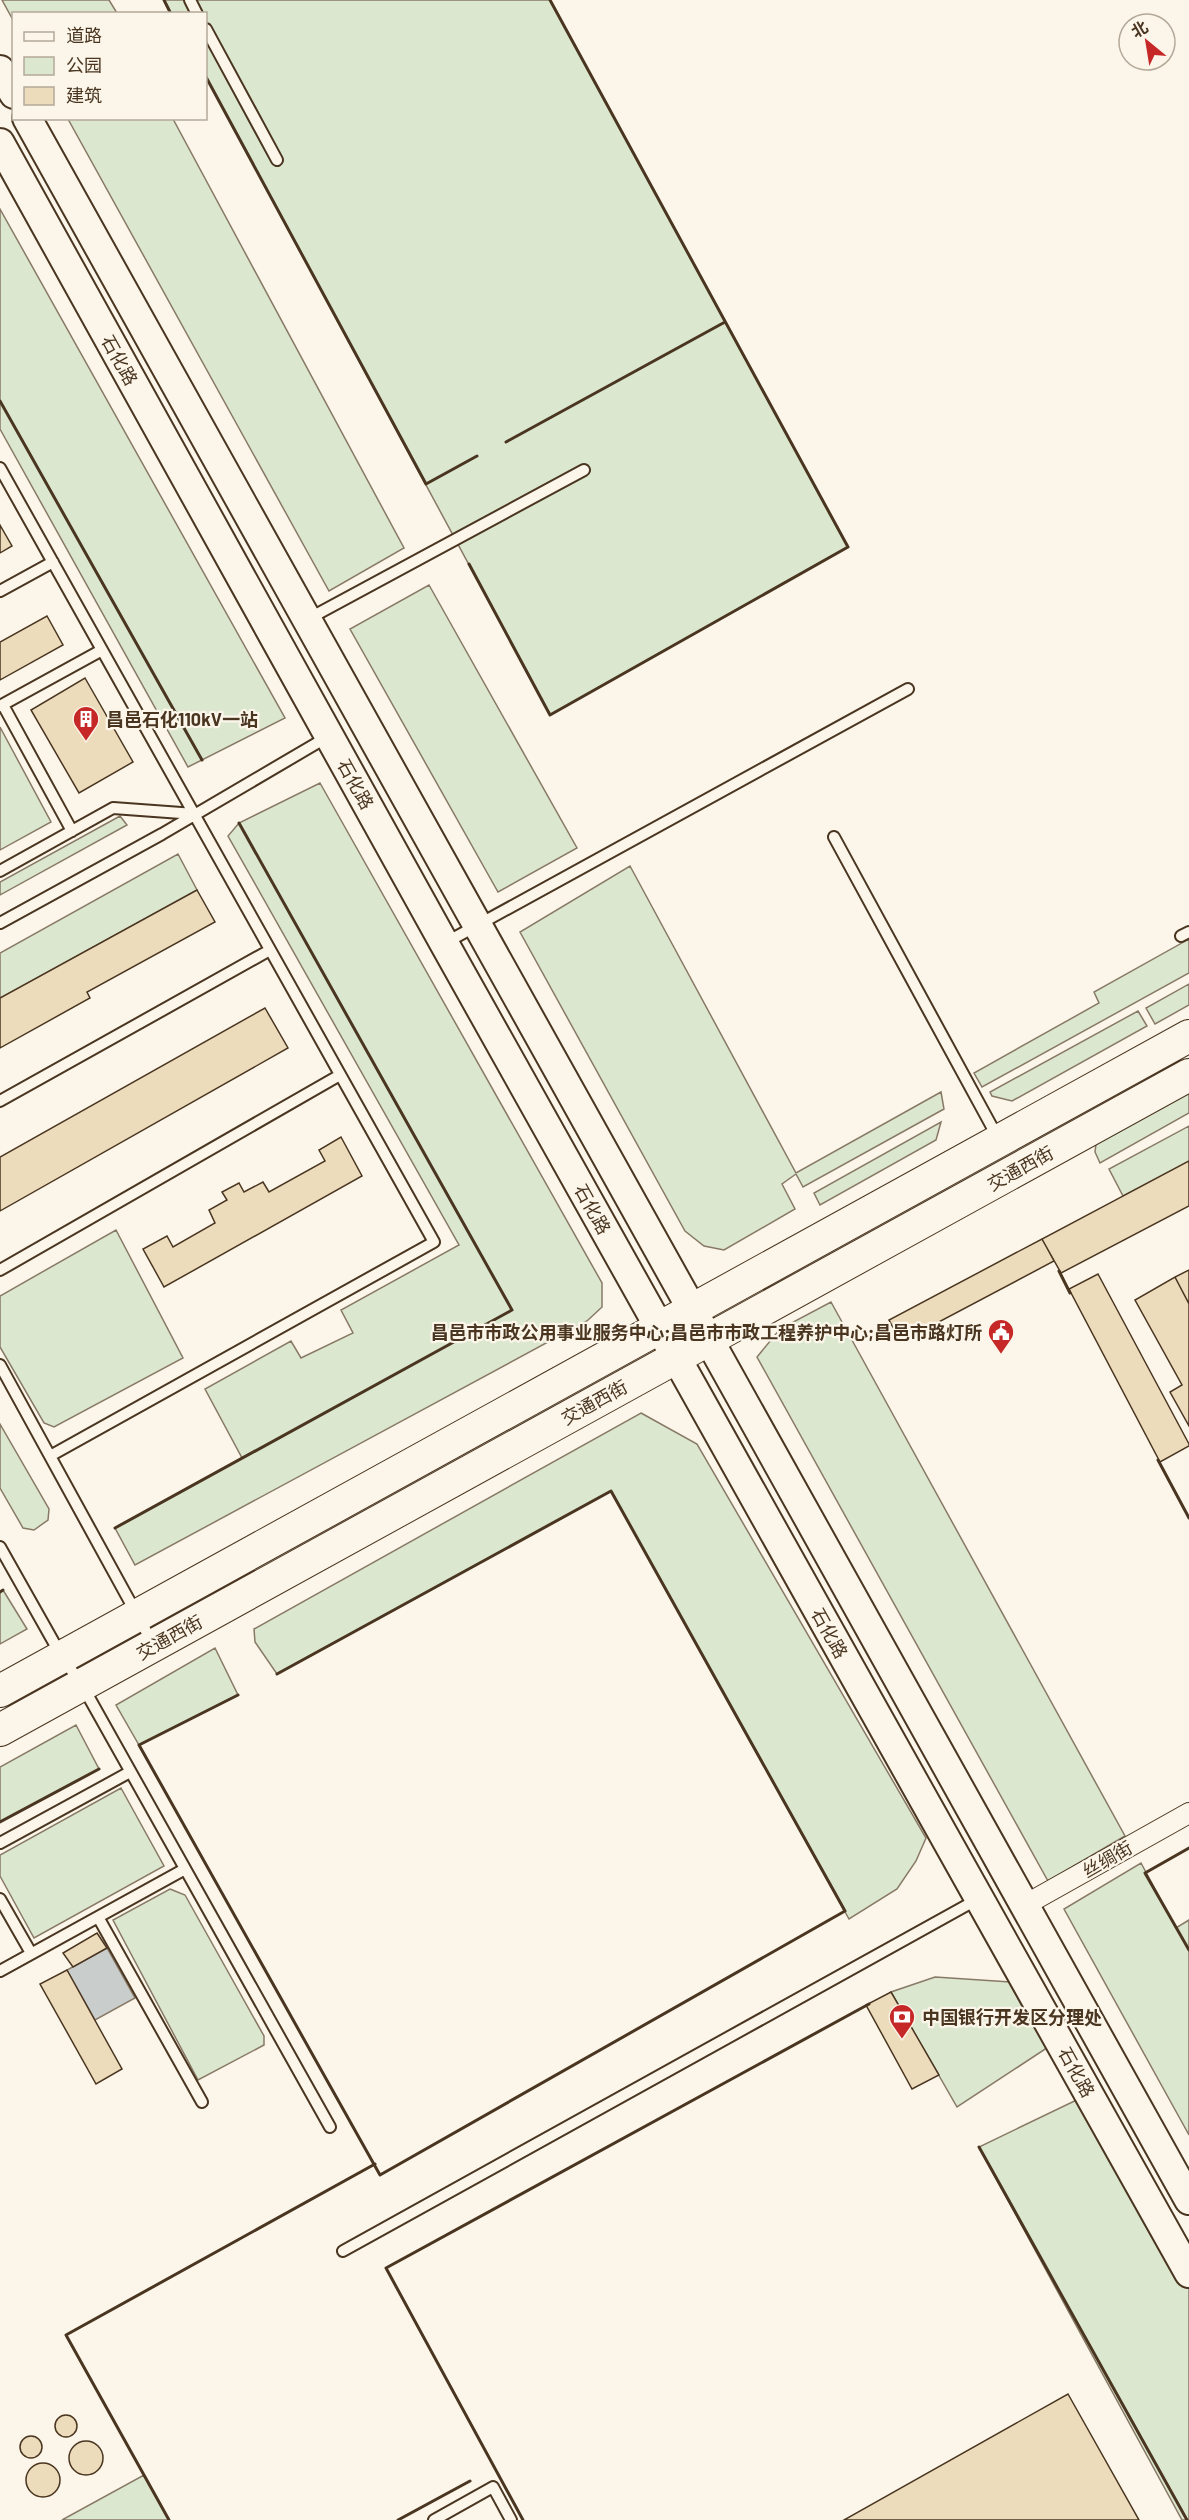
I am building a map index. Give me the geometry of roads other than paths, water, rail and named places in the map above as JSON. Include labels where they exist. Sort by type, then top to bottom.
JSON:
[{"type":"main road","points":[[0,70],[12,91]]},
{"type":"main road","name":"石化路","points":[[28,120],[710,1338],[1189,2200]]},
{"type":"main road","name":"石化路","points":[[0,143],[444,943],[1189,2273]]},
{"type":"main road","name":"交通西街","points":[[0,1691],[1189,1036]]},
{"type":"main road","name":"交通西街","points":[[0,1730],[1189,1075]]},
{"type":"street","name":"丝绸街","points":[[1025,1905],[1189,1813]]},
{"type":"lane","points":[[207,31],[277,160]]},
{"type":"lane","points":[[0,468],[434,1242],[50,1456]]},
{"type":"lane","points":[[308,620],[584,470]]},
{"type":"lane","points":[[0,591],[52,562]]},
{"type":"lane","points":[[72,831],[2,705],[102,650]]},
{"type":"lane","points":[[444,943],[908,689]]},
{"type":"lane","points":[[0,923],[329,736]]},
{"type":"lane","points":[[0,871],[113,808],[195,814]]},
{"type":"lane","points":[[834,837],[999,1141]]},
{"type":"lane","points":[[0,1101],[270,950]]},
{"type":"lane","points":[[0,1270],[340,1075]]},
{"type":"lane","points":[[0,1365],[154,1645]]},
{"type":"lane","points":[[0,1547],[62,1657],[82,1685],[330,2127]]},
{"type":"lane","points":[[0,1843],[130,1772]]},
{"type":"lane","points":[[0,1971],[185,1869]]},
{"type":"lane","points":[[343,2251],[979,1898]]},
{"type":"lane","points":[[0,1899],[32,1953]]},
{"type":"lane","points":[[98,1917],[202,2102]]},
{"type":"lane","points":[[434,2520],[493,2487],[511,2520]]},
{"type":"place","name":"昌邑石化110kV一站","points":[[86,742]]},
{"type":"place","name":"昌邑市市政公用事业服务中心;昌邑市市政工程养护中心;昌邑市路灯所","points":[[1001,1355]]},
{"type":"place","name":"中国银行开发区分理处","points":[[902,2040]]}]
